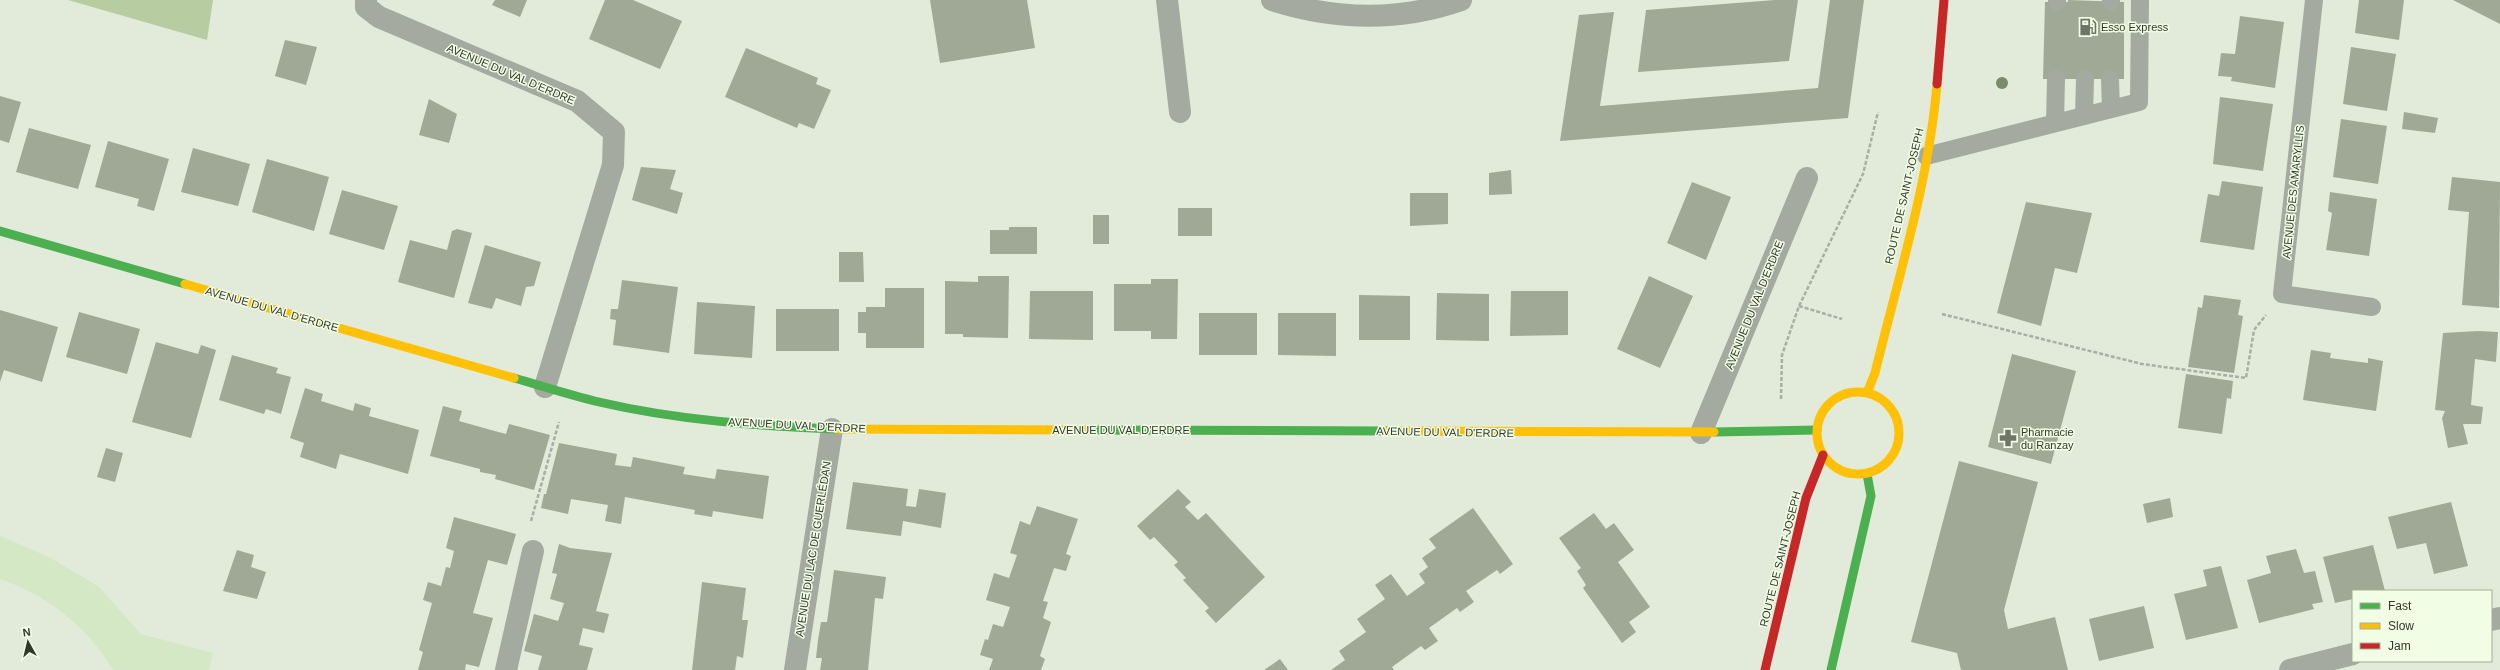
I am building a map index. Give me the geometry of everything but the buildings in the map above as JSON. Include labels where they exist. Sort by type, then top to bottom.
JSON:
[{"type":"street","name":"AVENUE DU VAL D'ERDRE","points":[[366,0],[366,7],[379,17],[577,101],[614,132],[613,165],[545,387]]},
{"type":"street","points":[[1167,0],[1180,112]]},
{"type":"street","points":[[1272,0],[1305,11],[1349,16],[1399,16],[1437,9],[1462,0]]},
{"type":"street","name":"ROUTE DE SAINT-JOSEPH","points":[[1867,393],[1875,373],[1913,218],[1934,120],[1944,0]]},
{"type":"street","name":"AVENUE DU VAL D'ERDRE","points":[[1701,433],[1806,178]]},
{"type":"street","name":"AVENUE DU VAL D'ERDRE","points":[[0,231],[545,387],[659,415],[697,420],[832,429],[1701,433],[1817,430]]},
{"type":"street","points":[[1867,393],[1880,398],[1890,408],[1897,420],[1899,434],[1897,447],[1890,459],[1880,468],[1867,474],[1854,474],[1842,471],[1831,464],[1823,455],[1818,443],[1817,430],[1819,419],[1834,400],[1844,394],[1867,393]]},
{"type":"street","name":"AVENUE DU LAC DE GUERLÉDAN","points":[[795,670],[832,429]]},
{"type":"street","name":"ROUTE DE SAINT-JOSEPH","points":[[1765,670],[1806,498],[1823,455]]},
{"type":"street","points":[[1832,670],[1871,496],[1867,474]]},
{"type":"street","points":[[506,670],[533,551]]},
{"type":"street","points":[[2290,670],[2352,654]]},
{"type":"lane","points":[[1926,156],[2139,102],[2140,0]]},
{"type":"lane","name":"AVENUE DES AMARYLLIS","points":[[2282,294],[2314,0]]},
{"type":"lane","points":[[2055,123],[2056,80]]},
{"type":"lane","points":[[2084,116],[2085,80]]},
{"type":"lane","points":[[2110,80],[2111,109]]},
{"type":"lane","points":[[2282,294],[2372,307]]},
{"type":"path","points":[[1781,399],[1782,355],[1799,306],[1863,174],[1878,112]]},
{"type":"path","points":[[1942,314],[2142,364],[2246,378],[2254,330],[2282,294]]},
{"type":"path","points":[[1799,306],[1842,319]]},
{"type":"path","points":[[533,551],[527,538],[568,393]]},
{"type":"green space","points":[[68,0],[213,0],[207,40]]},
{"type":"green space","points":[[0,536],[49,557],[98,586],[141,634],[213,653],[209,670],[113,670],[103,654],[91,640],[65,614],[34,594],[0,579]]},
{"type":"traffic: fast","points":[[0,231],[185,284]]},
{"type":"traffic: fast","points":[[514,378],[599,402],[687,418],[747,424],[837,429]]},
{"type":"traffic: fast","points":[[1087,430],[1388,431]]},
{"type":"traffic: fast","points":[[1714,432],[1817,430]]},
{"type":"traffic: fast","points":[[1831,670],[1871,496],[1867,474]]},
{"type":"traffic: slow","points":[[1867,393],[1875,373],[1912,229],[1927,157],[1937,84]]},
{"type":"traffic: slow","points":[[185,284],[514,378]]},
{"type":"traffic: slow","points":[[1858,392],[1874,395],[1887,404],[1896,417],[1899,433],[1896,449],[1887,462],[1874,471],[1858,474],[1842,471],[1829,462],[1820,449],[1817,433],[1820,417],[1829,404],[1842,395],[1858,392]]},
{"type":"traffic: slow","points":[[837,429],[1087,430]]},
{"type":"traffic: slow","points":[[1388,431],[1714,432]]},
{"type":"traffic: jam","points":[[1937,84],[1944,0]]},
{"type":"traffic: jam","points":[[1765,670],[1806,498],[1823,455]]},
{"type":"place","name":"Esso Express","points":[[2088,27]]},
{"type":"place","name":"Pharmacie du Ranzay","points":[[2008,438]]}]
